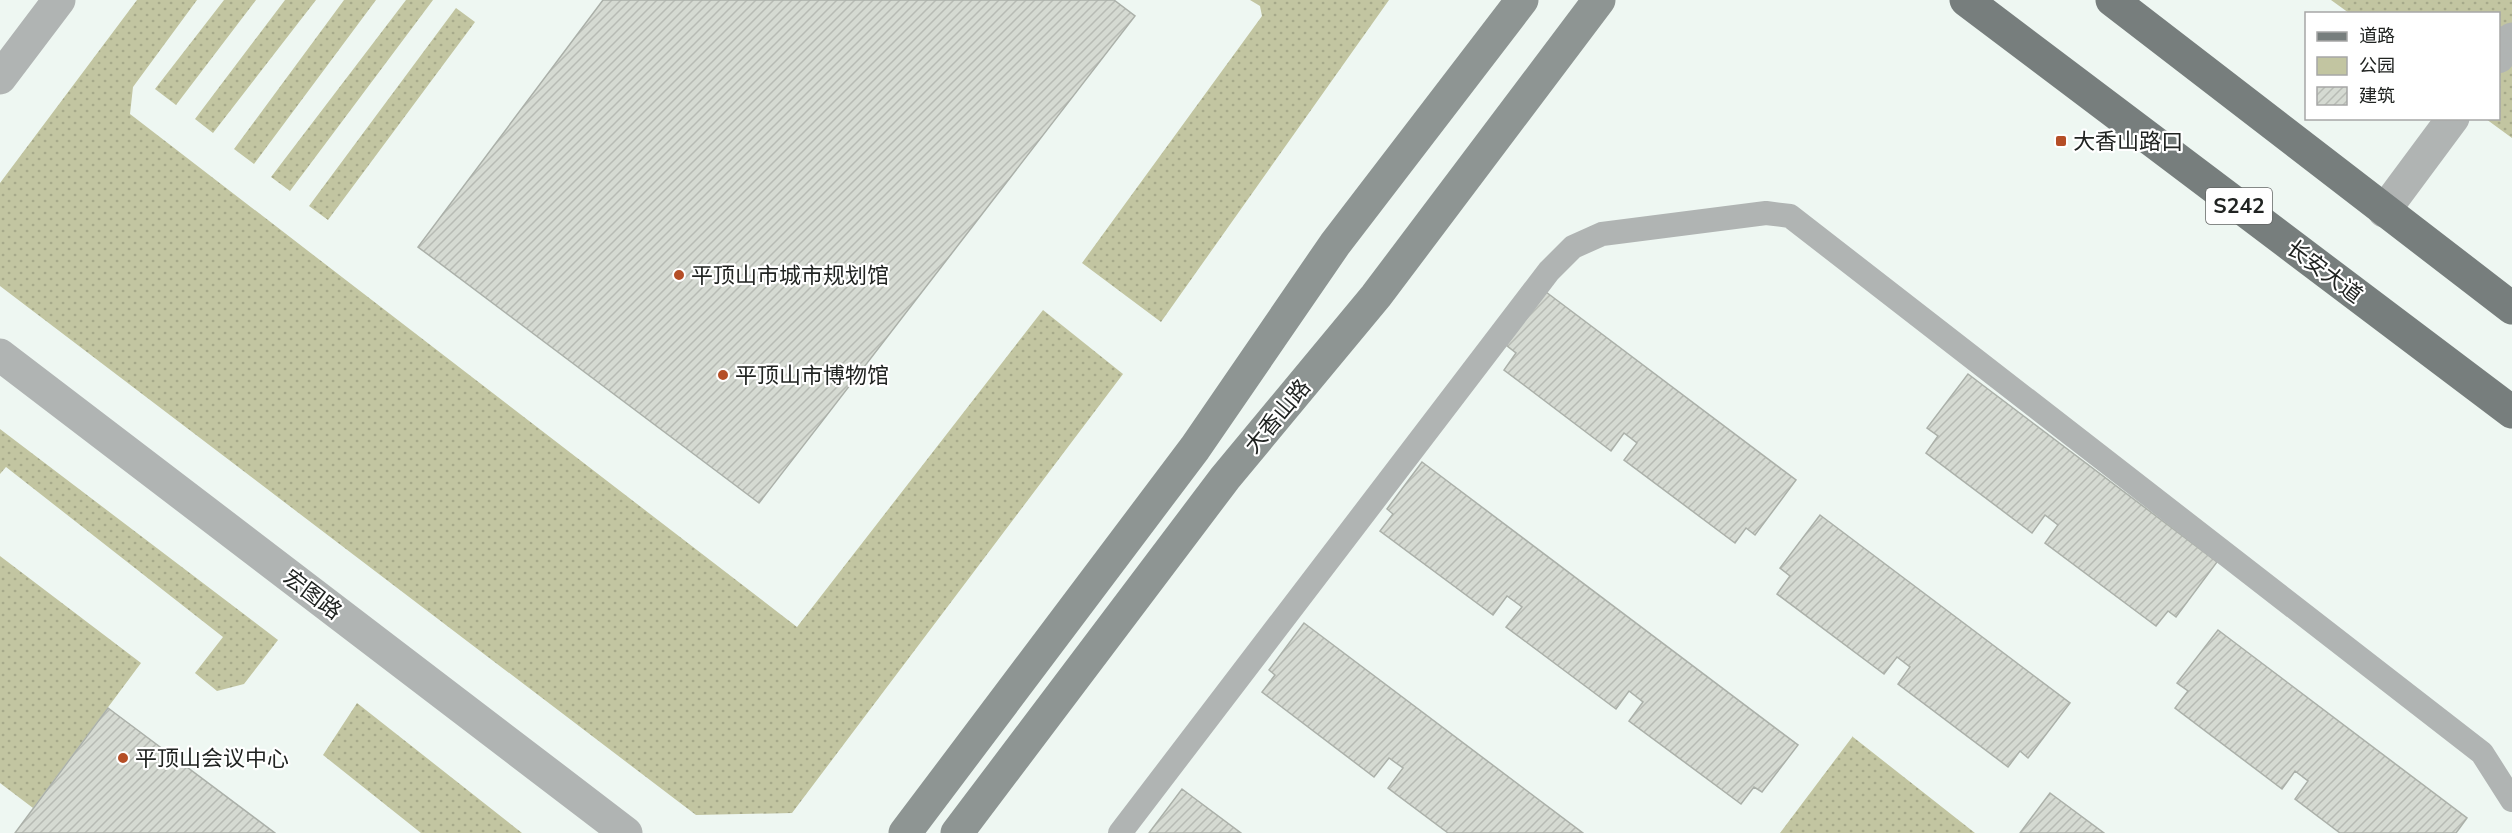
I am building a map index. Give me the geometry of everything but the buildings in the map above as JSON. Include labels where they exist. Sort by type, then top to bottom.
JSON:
[{"type":"main road","name":"大香山路","points":[[905,833],[1195,448],[1335,244],[1522,0]]},
{"type":"main road","name":"大香山路","points":[[957,833],[1225,478],[1376,296],[1599,0]]},
{"type":"main road","name":"长安大道","points":[[1966,0],[2512,412]]},
{"type":"main road","points":[[2112,0],[2300,142],[2384,211],[2512,308]]},
{"type":"street","points":[[0,78],[59,0]]},
{"type":"street","points":[[2500,56],[2512,39]]},
{"type":"street","points":[[2384,211],[2452,120]]},
{"type":"street","name":"宏图路","points":[[0,355],[626,833]]},
{"type":"lane","points":[[1120,833],[1549,271],[1573,247],[1602,234],[1766,213],[1791,216],[2482,753],[2512,800]]},
{"type":"green space","points":[[137,0],[197,0],[133,87],[130,114],[797,627],[1043,310],[1123,374],[792,813],[696,815],[0,286],[0,183]]},
{"type":"green space","points":[[224,0],[256,0],[176,105],[155,89]]},
{"type":"green space","points":[[285,0],[316,0],[213,133],[195,119]]},
{"type":"green space","points":[[344,0],[376,0],[254,164],[234,149]]},
{"type":"green space","points":[[406,0],[433,0],[290,191],[271,177]]},
{"type":"green space","points":[[1250,0],[1389,0],[1161,322],[1082,263],[1262,16],[1260,6]]},
{"type":"green space","points":[[2331,0],[2512,0],[2512,138],[2487,120],[2500,120],[2500,12],[2348,12]]},
{"type":"green space","points":[[456,8],[475,22],[328,220],[309,206]]},
{"type":"green space","points":[[0,429],[278,640],[244,684],[217,691],[195,673],[223,637],[6,467],[0,474]]},
{"type":"green space","points":[[0,556],[141,663],[33,808],[0,783]]},
{"type":"green space","points":[[357,703],[522,833],[421,833],[323,755]]},
{"type":"green space","points":[[1853,737],[1975,833],[1780,833]]},
{"type":"place","name":"大香山路口","points":[[2061,141]]},
{"type":"place","name":"平顶山市城市规划馆","points":[[679,275]]},
{"type":"place","name":"平顶山市博物馆","points":[[723,375]]},
{"type":"place","name":"平顶山会议中心","points":[[123,758]]}]
